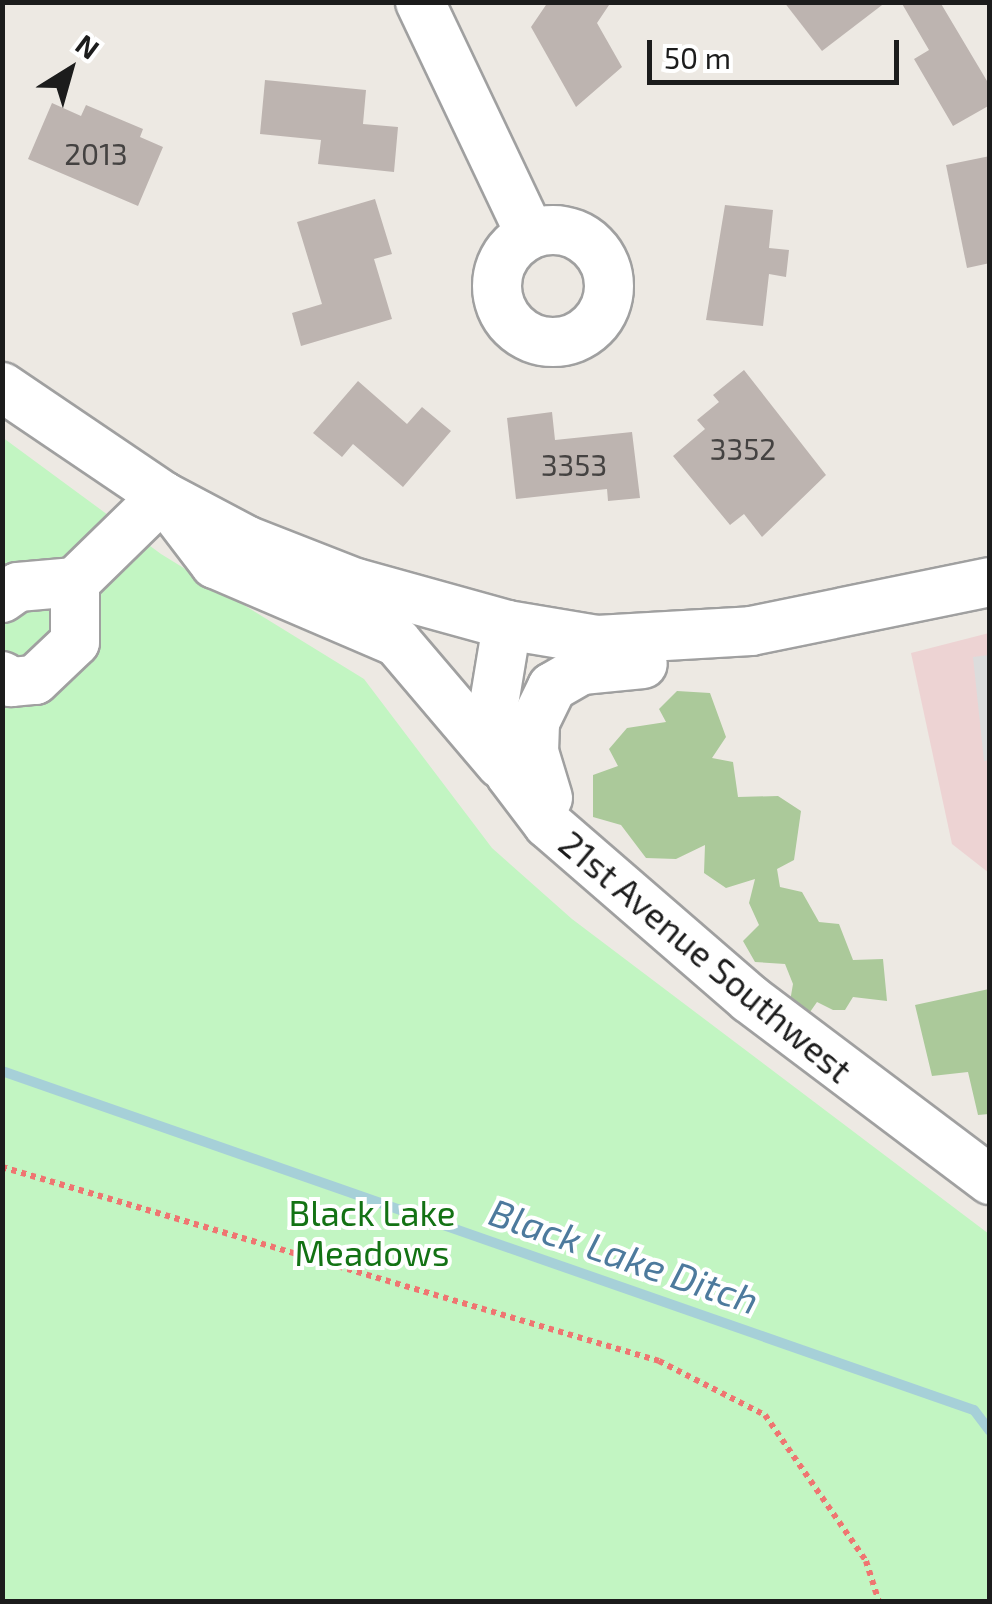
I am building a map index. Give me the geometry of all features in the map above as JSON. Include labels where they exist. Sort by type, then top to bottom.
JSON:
[{"type":"street","points":[[420,2],[530,234]]},
{"type":"street","points":[[2,387],[163,496],[246,540],[356,583],[507,625],[597,640],[700,636],[829,618],[990,582]]},
{"type":"street","points":[[2,598],[18,587],[75,582],[163,496]]},
{"type":"street","points":[[163,496],[215,564],[397,642],[510,774]]},
{"type":"street","points":[[2,676],[11,682],[35,680],[75,642],[75,582]]},
{"type":"street","name":"21st Avenue Southwest","points":[[507,625],[493,710],[510,774],[548,824],[750,999],[990,1180]]},
{"type":"street","points":[[586,860],[546,794],[534,752],[536,722],[552,686],[602,666],[681,662],[700,636]]},
{"type":"path","points":[[2,1166],[659,1362],[765,1415],[866,1561],[879,1602]]},
{"type":"shaded area","points":[[989,633],[989,873],[952,844],[911,653]]},
{"type":"shaded area","points":[[989,655],[989,760],[984,761],[973,657]]},
{"type":"green space","name":"Black Lake Meadows","points":[[2,437],[161,554],[364,679],[492,848],[572,919],[989,1234],[989,1601],[3,1601]]},
{"type":"green space","points":[[677,691],[710,693],[726,737],[712,758],[733,762],[738,797],[778,796],[801,811],[794,860],[777,869],[780,887],[802,892],[819,922],[839,924],[853,960],[883,959],[887,1001],[853,997],[845,1010],[833,1010],[817,1002],[803,1022],[788,1013],[793,984],[785,964],[755,962],[743,941],[759,925],[749,903],[755,879],[726,888],[704,873],[705,845],[676,859],[646,858],[621,825],[593,817],[593,775],[618,766],[609,749],[627,728],[666,722],[659,709]]},
{"type":"green space","points":[[989,989],[989,1114],[978,1115],[968,1072],[932,1076],[915,1005]]},
{"type":"building","points":[[548,2],[611,2],[597,23],[622,67],[576,107],[531,27]]},
{"type":"building","points":[[784,2],[886,2],[822,51]]},
{"type":"building","points":[[901,2],[940,2],[990,86],[990,105],[953,126],[914,59],[929,50]]},
{"type":"building","points":[[265,80],[366,90],[363,124],[398,127],[394,172],[318,164],[321,140],[260,134]]},
{"type":"building","points":[[52,103],[81,116],[86,105],[143,129],[140,137],[163,147],[138,206],[28,159]]},
{"type":"building","points":[[990,156],[990,263],[967,268],[946,165]]},
{"type":"building","points":[[375,199],[392,254],[374,259],[392,319],[301,346],[292,313],[322,304],[297,222]]},
{"type":"building","points":[[725,205],[773,210],[769,248],[789,250],[786,277],[769,274],[763,326],[706,320]]},
{"type":"building","points":[[744,370],[826,475],[762,537],[744,514],[730,525],[673,456],[705,429],[697,420],[719,402],[713,395]]},
{"type":"building","points":[[358,381],[407,424],[422,407],[451,431],[403,487],[353,444],[342,457],[313,433]]},
{"type":"building","points":[[552,412],[555,440],[632,432],[640,498],[608,501],[607,489],[516,499],[507,418]]},
{"type":"waterway","name":"Black Lake Ditch","points":[[2,1071],[974,1410],[990,1431]]}]
